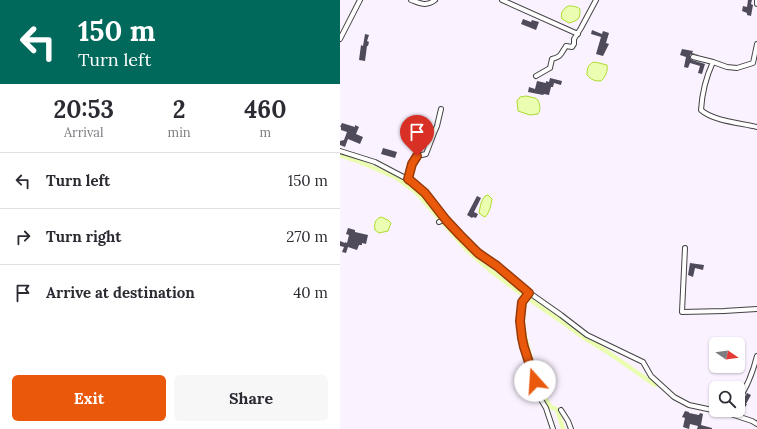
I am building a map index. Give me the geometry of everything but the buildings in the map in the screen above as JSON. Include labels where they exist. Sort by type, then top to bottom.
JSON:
[{"type":"street","points":[[340,38],[360,0]]},
{"type":"street","points":[[410,0],[425,4],[434,0]]},
{"type":"street","points":[[502,0],[578,34]]},
{"type":"street","points":[[536,76],[550,68],[552,59],[560,56],[566,46],[572,47],[574,44],[574,39],[596,0]]},
{"type":"street","points":[[693,57],[727,67],[737,68],[754,63],[757,44]]},
{"type":"street","points":[[713,62],[708,73],[701,110],[705,114],[716,118],[757,127]]},
{"type":"street","points":[[408,179],[412,164],[417,156],[426,154],[437,126],[441,109]]},
{"type":"street","points":[[340,151],[375,162],[411,181],[425,193],[446,220],[478,253],[497,266],[529,293],[587,335],[643,362],[651,376],[674,397],[689,405],[709,408]]},
{"type":"street","points":[[439,222],[446,220]]},
{"type":"street","points":[[685,248],[682,312],[757,309]]},
{"type":"street","points":[[529,293],[522,302],[520,321],[522,338],[540,398],[546,408],[553,429]]},
{"type":"street","points":[[745,388],[757,356]]},
{"type":"street","points":[[561,410],[571,429]]},
{"type":"street","points":[[743,417],[757,424]]},
{"type":"shaded area","points":[[568,6],[580,9],[578,19],[569,23],[561,17],[562,11]]},
{"type":"shaded area","points":[[594,62],[607,65],[606,73],[601,81],[593,80],[587,75],[588,67]]},
{"type":"shaded area","points":[[526,96],[538,100],[540,111],[538,114],[530,115],[518,111],[517,101],[520,97]]},
{"type":"shaded area","points":[[488,195],[492,199],[491,206],[485,217],[479,213],[480,206],[485,196]]},
{"type":"shaded area","points":[[381,217],[391,223],[388,231],[379,233],[375,230],[375,224],[376,220]]},
{"type":"waterway","points":[[340,155],[395,177],[416,192],[467,250],[491,271],[583,337],[655,385]]},
{"type":"waterway","points":[[527,298],[523,319],[529,353],[547,402],[551,407],[557,409],[563,429]]},
{"type":"route","points":[[417,156],[412,164],[408,179],[425,193],[446,220],[478,253],[497,266],[529,293],[522,302],[520,321],[526,355],[535,381]]}]
